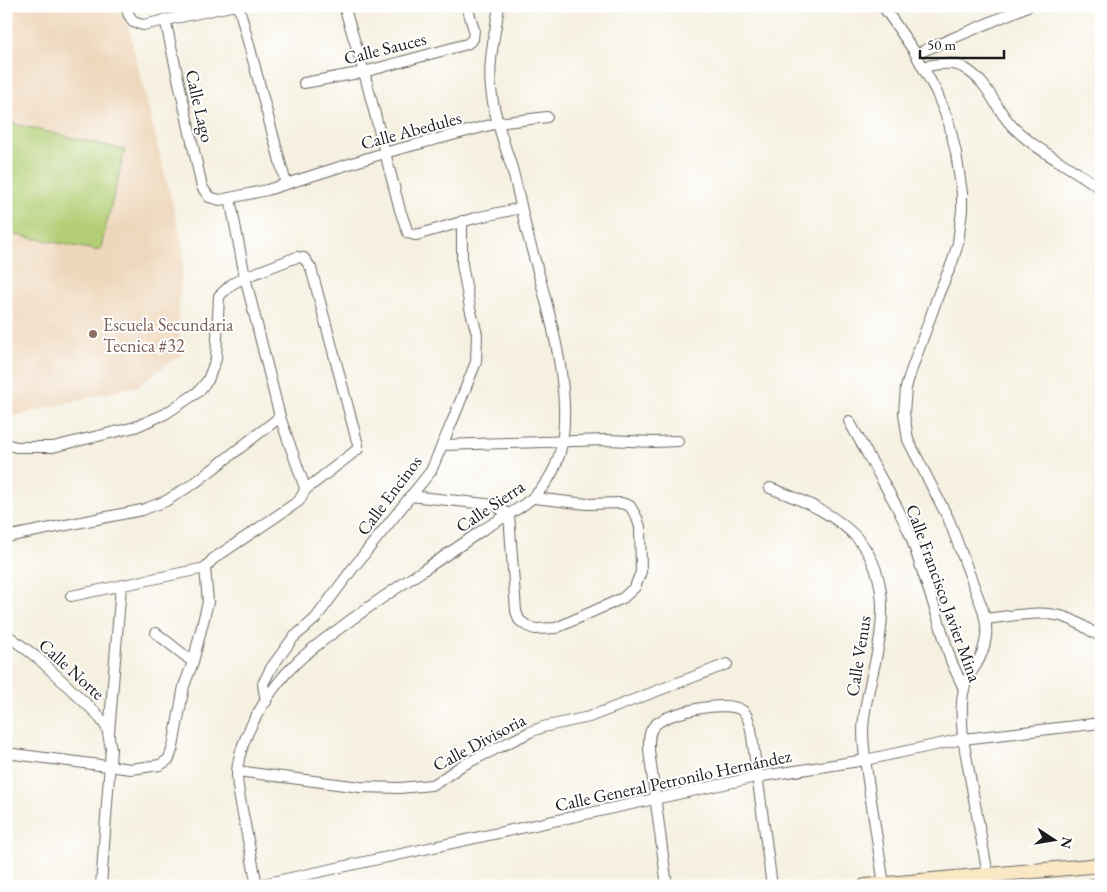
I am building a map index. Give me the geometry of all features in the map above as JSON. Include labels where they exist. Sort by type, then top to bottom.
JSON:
[{"type":"main road","points":[[865,886],[1101,865]]},
{"type":"main road","points":[[1093,886],[1101,885]]},
{"type":"street","points":[[126,6],[128,14],[134,22],[143,25],[234,6],[240,11],[286,184]]},
{"type":"street","points":[[344,6],[364,72],[402,218],[409,234],[415,236],[462,221],[521,208]]},
{"type":"street","name":"Calle Sauces","points":[[304,83],[364,72],[466,44],[473,40],[474,30],[467,6]]},
{"type":"street","name":"Calle Sierra","points":[[256,886],[239,794],[237,772],[242,748],[251,724],[266,702],[293,665],[310,650],[365,609],[484,529],[534,498],[546,485],[560,456],[563,441],[563,387],[561,370],[549,313],[491,91],[490,62],[499,6]]},
{"type":"street","points":[[883,6],[916,54],[936,92],[954,137],[962,193],[958,243],[952,263],[938,293],[910,374],[904,407],[905,428],[908,440],[949,520],[986,619],[988,631],[985,646],[964,689]]},
{"type":"street","points":[[916,54],[1028,6]]},
{"type":"street","name":"Calle Lago","points":[[165,19],[202,187],[209,197]]},
{"type":"street","points":[[923,67],[933,64],[956,64],[965,69],[987,89],[1005,118],[1019,133],[1043,152],[1101,189]]},
{"type":"street","name":"Calle Abedules","points":[[209,197],[220,200],[230,198],[286,184],[384,152],[498,123],[547,117]]},
{"type":"street","points":[[230,198],[244,277],[280,416],[305,490]]},
{"type":"street","name":"Calle Encinos","points":[[266,702],[263,684],[271,668],[293,638],[315,619],[432,470],[476,362],[477,334],[462,264],[462,221]]},
{"type":"street","points":[[6,444],[16,447],[53,447],[135,427],[165,414],[198,392],[208,380],[216,359],[219,296],[232,284],[244,277],[298,257],[304,258],[311,268],[358,445],[355,451],[305,490],[299,501],[213,559],[205,568],[71,596]]},
{"type":"street","points":[[6,537],[142,510],[166,501],[196,482],[280,416]]},
{"type":"street","name":"Calle Francisco Javier Mina","points":[[848,421],[897,507],[910,534],[938,615],[950,661],[964,689],[963,739],[988,875]]},
{"type":"street","points":[[442,445],[607,440],[678,441]]},
{"type":"street","name":"Calle Venus","points":[[770,488],[807,502],[828,514],[863,544],[878,574],[882,604],[880,634],[863,730],[865,760],[884,884]]},
{"type":"street","points":[[410,496],[495,505],[509,515],[516,611],[520,620],[527,626],[535,629],[556,628],[623,598],[635,587],[641,572],[640,527],[638,518],[630,506],[621,503],[587,504],[534,498]]},
{"type":"street","points":[[6,753],[131,769],[165,762],[170,756],[173,747],[184,686],[193,662],[208,602],[205,568]]},
{"type":"street","points":[[100,886],[110,766],[111,749],[109,734],[121,586]]},
{"type":"street","points":[[986,619],[1020,615],[1060,616],[1101,637]]},
{"type":"street","points":[[156,633],[193,662]]},
{"type":"street","name":"Calle Norte","points":[[6,634],[40,659],[83,700],[100,718],[109,734]]},
{"type":"street","name":"Calle Divisoria","points":[[237,772],[360,787],[400,788],[431,785],[461,766],[530,732],[589,717],[727,664]]},
{"type":"street","points":[[667,886],[648,750],[649,738],[654,725],[671,717],[707,706],[729,706],[740,709],[747,715],[751,729],[772,886]]},
{"type":"street","name":"Calle General Petronilo Hernández","points":[[256,886],[756,777],[865,760],[963,739],[1101,723]]},
{"type":"shaded area","points":[[6,6],[123,6],[184,251],[178,313],[180,355],[137,386],[6,418]]},
{"type":"green space","points":[[6,122],[125,150],[100,251],[6,233]]},
{"type":"place","name":"Escuela Secundaria Tecnica #32","points":[[93,334]]}]
